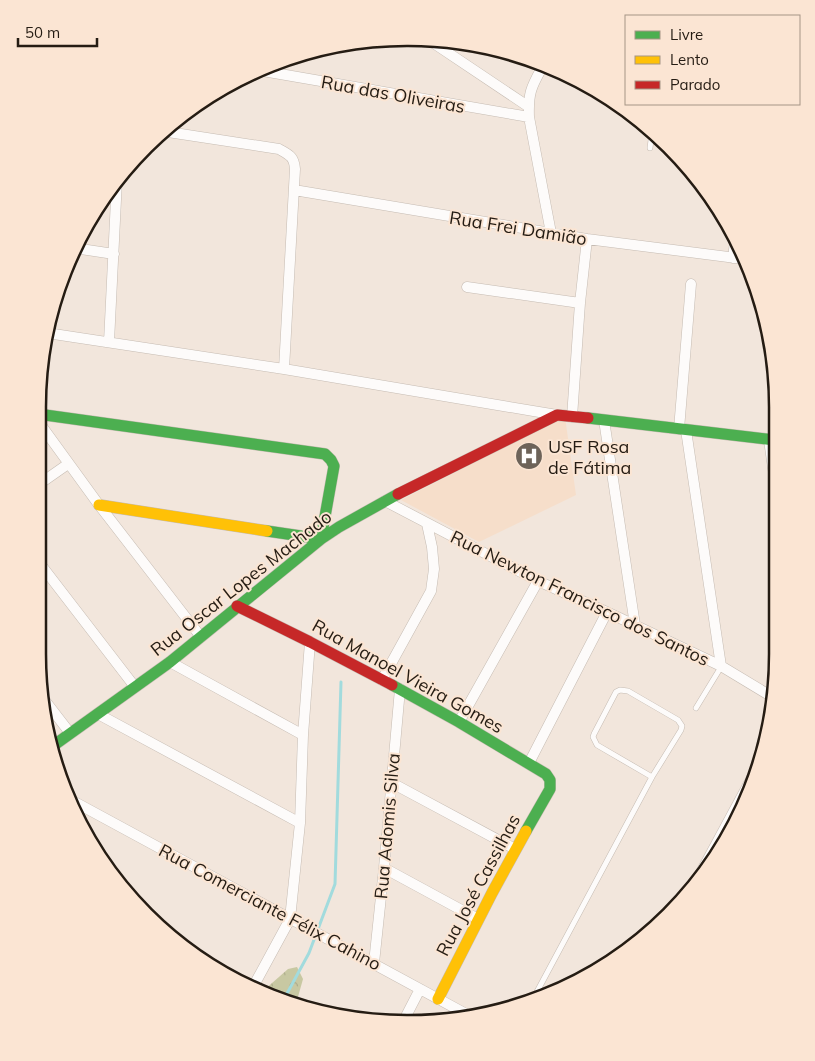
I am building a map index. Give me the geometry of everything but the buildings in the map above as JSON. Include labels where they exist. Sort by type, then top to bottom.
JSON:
[{"type":"street","points":[[440,48],[529,112]]},
{"type":"street","points":[[540,71],[530,88],[529,112],[551,233]]},
{"type":"street","name":"Rua das Oliveiras","points":[[273,72],[529,112]]},
{"type":"street","points":[[173,133],[279,150],[290,155],[292,158],[295,169],[284,369]]},
{"type":"street","name":"Rua Frei Damião","points":[[294,190],[587,239],[736,259]]},
{"type":"street","points":[[108,342],[116,194]]},
{"type":"street","points":[[572,417],[580,303],[587,239]]},
{"type":"street","points":[[83,249],[114,254]]},
{"type":"street","points":[[691,284],[682,430],[721,666]]},
{"type":"street","points":[[467,287],[580,303]]},
{"type":"street","points":[[54,334],[284,369],[557,415],[769,440]]},
{"type":"street","points":[[46,415],[325,454],[334,466],[322,539],[99,505]]},
{"type":"street","name":"Rua Oscar Lopes Machado","points":[[58,742],[170,662],[237,606],[339,527],[557,415]]},
{"type":"street","points":[[604,420],[635,625]]},
{"type":"street","points":[[46,432],[99,505],[201,637]]},
{"type":"street","points":[[46,479],[68,464]]},
{"type":"street","name":"Rua Newton Francisco dos Santos","points":[[385,502],[538,581],[721,666],[767,694]]},
{"type":"street","points":[[382,680],[431,590],[434,569],[428,524]]},
{"type":"street","points":[[46,571],[135,687]]},
{"type":"street","points":[[459,722],[538,581]]},
{"type":"street","name":"Rua Manoel Vieira Gomes","points":[[237,606],[400,689],[459,722],[546,774],[551,784],[550,789]]},
{"type":"street","points":[[529,764],[607,612]]},
{"type":"street","points":[[256,981],[290,919],[300,823],[303,736],[310,642]]},
{"type":"street","points":[[170,662],[303,736]]},
{"type":"street","name":"Rua Adomis Silva","points":[[374,963],[400,689]]},
{"type":"street","points":[[50,707],[70,733]]},
{"type":"street","points":[[98,714],[300,823]]},
{"type":"street","points":[[392,783],[515,849]]},
{"type":"street","name":"Rua José Cassilhas","points":[[438,999],[515,849],[550,789]]},
{"type":"street","name":"Rua Comerciante Félix Cahino","points":[[80,805],[461,1011]]},
{"type":"street","points":[[384,868],[478,919]]},
{"type":"street","points":[[407,1015],[420,989]]},
{"type":"lane","points":[[650,148],[651,141]]},
{"type":"lane","points":[[696,708],[721,666]]},
{"type":"lane","points":[[538,990],[652,777],[681,730],[682,726],[678,720],[628,691],[620,690],[616,692],[594,734],[594,741],[597,745],[652,777]]},
{"type":"shaded area","name":"USF Rosa de Fátima","points":[[565,417],[576,495],[479,542],[401,500]]},
{"type":"green space","points":[[297,967],[303,979],[298,998],[268,987],[288,969]]},
{"type":"waterway","points":[[287,994],[309,953],[335,884],[341,682]]},
{"type":"traffic: fast","points":[[46,415],[325,454],[334,466],[321,539],[267,531]]},
{"type":"traffic: fast","points":[[588,418],[769,439]]},
{"type":"traffic: fast","points":[[58,742],[170,662],[321,539],[398,494]]},
{"type":"traffic: fast","points":[[392,685],[546,774],[550,780],[550,789],[526,831]]},
{"type":"traffic: slow","points":[[99,505],[267,531]]},
{"type":"traffic: slow","points":[[438,999],[526,831]]},
{"type":"traffic: jam","points":[[398,494],[557,415],[588,418]]},
{"type":"traffic: jam","points":[[237,606],[392,685]]},
{"type":"place","name":"USF Rosa de Fátima","points":[[529,456]]}]
